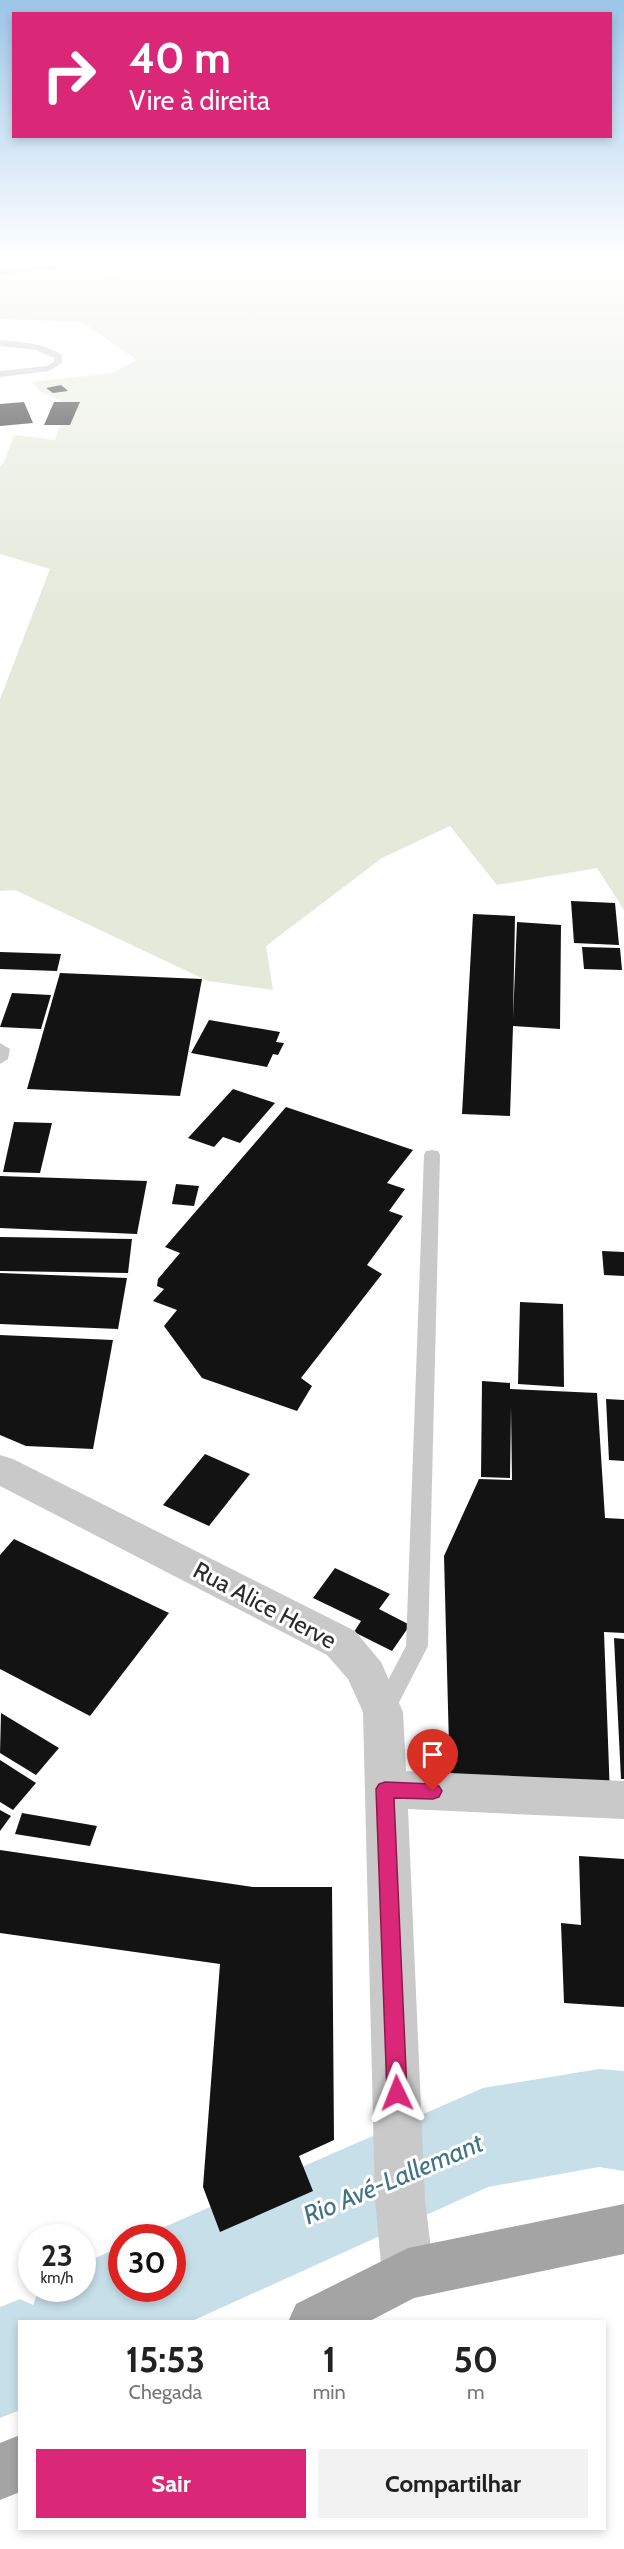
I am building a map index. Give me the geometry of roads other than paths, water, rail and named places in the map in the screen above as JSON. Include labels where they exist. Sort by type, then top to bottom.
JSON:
[{"type":"main road","points":[[318,2320],[408,2274],[624,2229]]},
{"type":"main road","points":[[0,2473],[18,2463]]},
{"type":"street","name":"Rua Alice Herve","points":[[0,1469],[341,1643],[361,1663],[383,1712],[400,2200],[408,2274]]},
{"type":"street","points":[[385,1789],[624,1800]]},
{"type":"lane","points":[[0,1048],[2,1049],[0,1059]]},
{"type":"lane","points":[[383,1712],[417,1646],[432,1155]]},
{"type":"waterway","name":"Rio Avé‐Lallemant","points":[[186,2271],[483,2138],[599,2118],[624,2121]]},
{"type":"waterway","name":"Rio Avé‐Lallemant","points":[[83,2320],[120,2302]]},
{"type":"waterway","name":"Rio Avé‐Lallemant","points":[[0,2364],[18,2354]]}]
